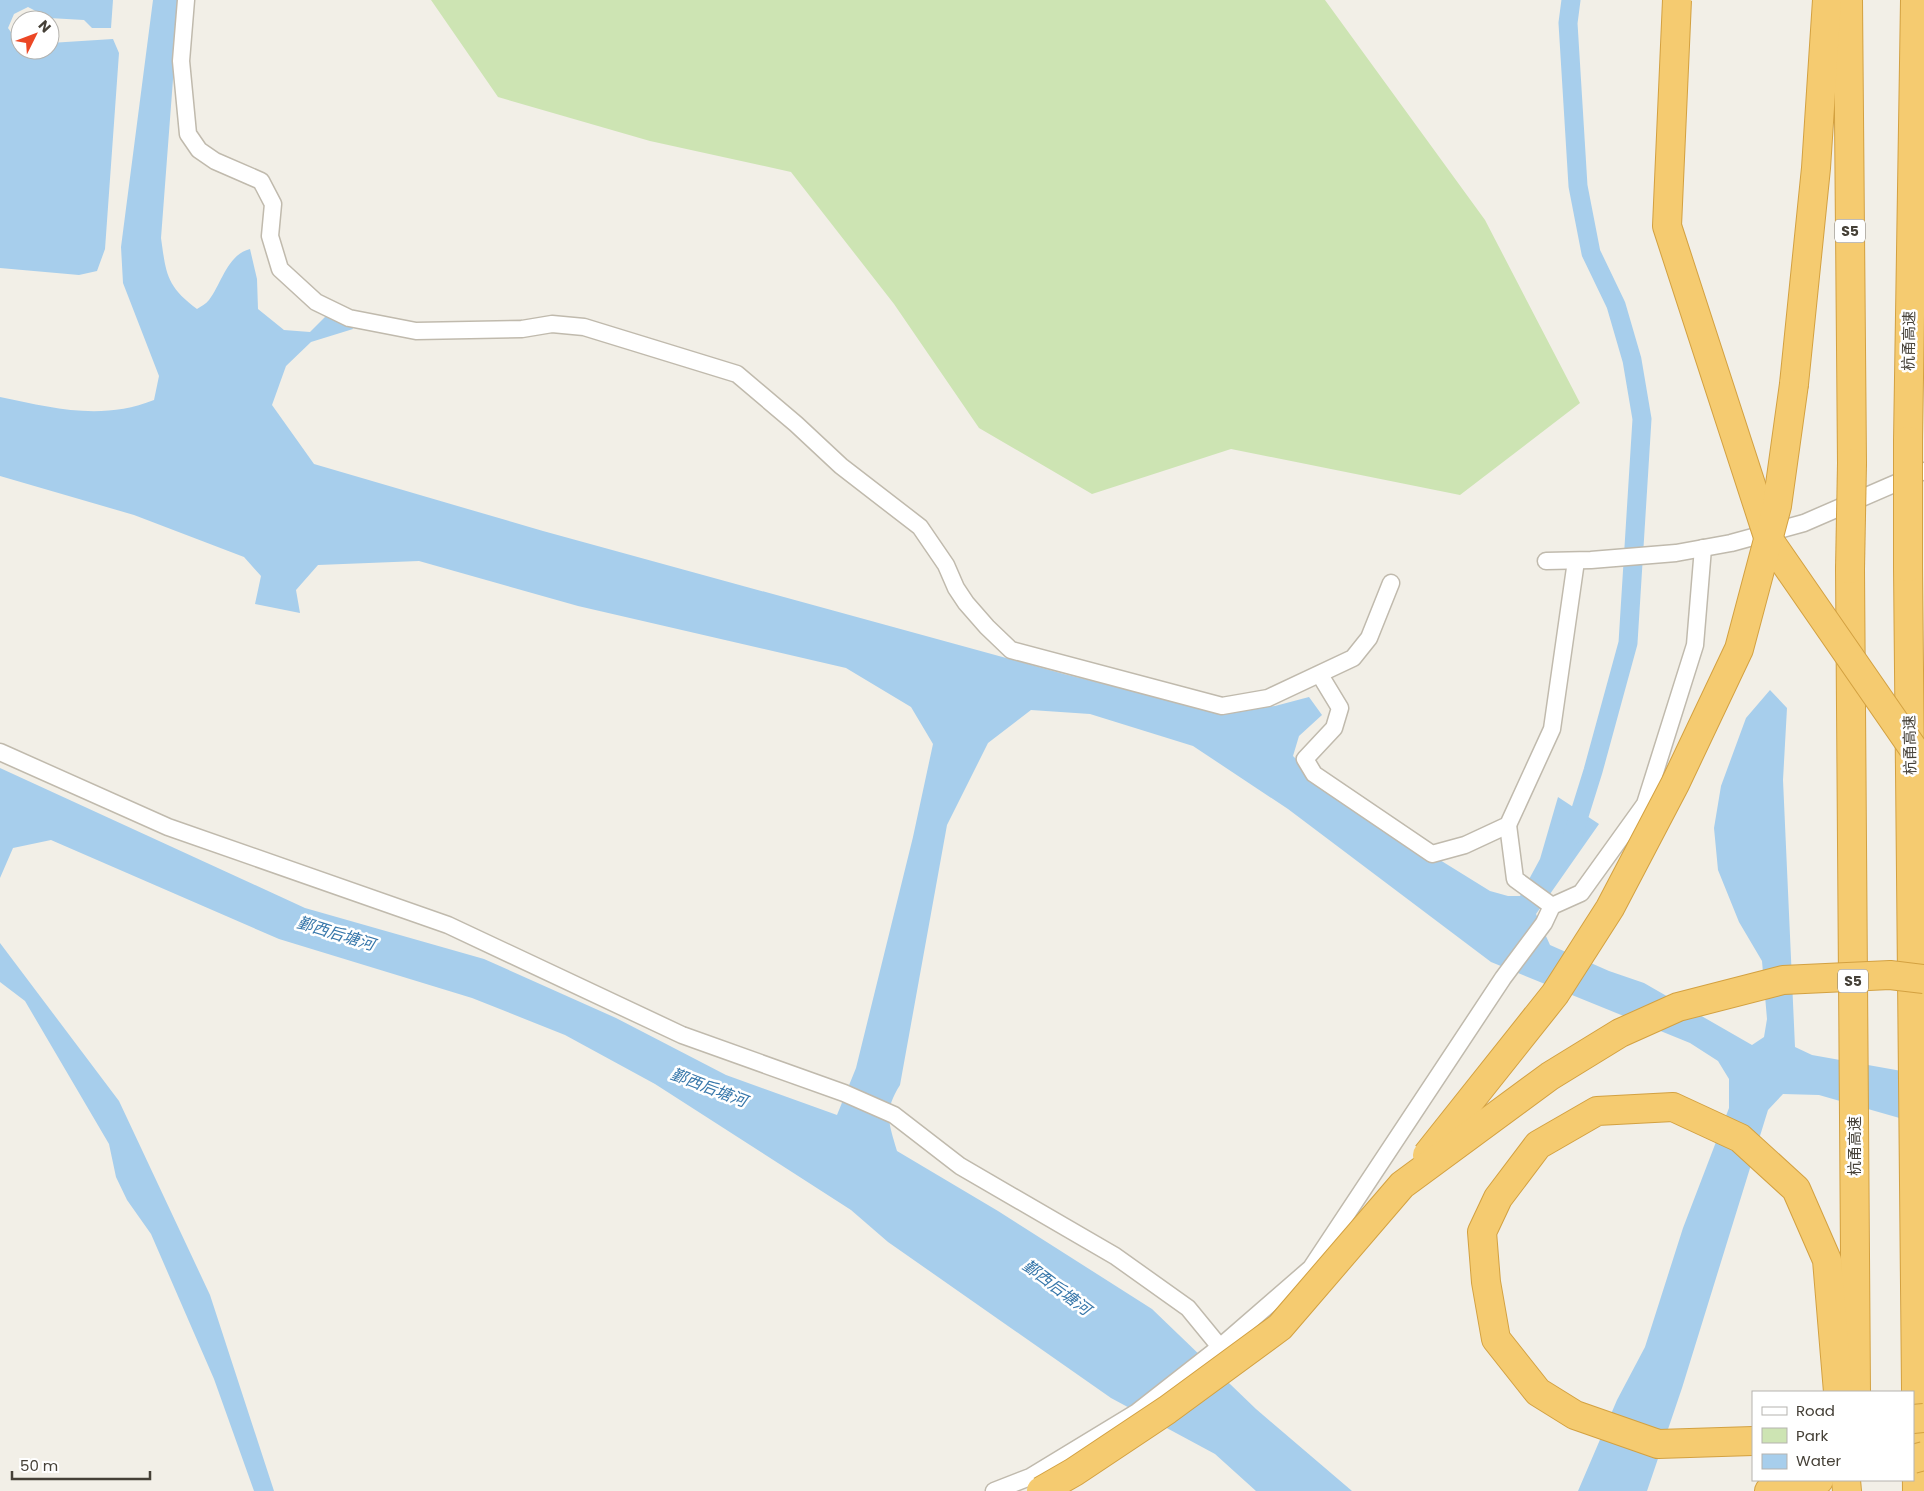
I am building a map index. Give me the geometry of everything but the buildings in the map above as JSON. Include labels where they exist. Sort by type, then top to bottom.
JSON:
[{"type":"highway","points":[[1677,0],[1667,226],[1769,540],[1924,764]]},
{"type":"highway","points":[[1041,1491],[1074,1472],[1167,1410],[1280,1328],[1402,1185],[1555,994],[1610,908],[1675,784],[1739,649],[1777,506],[1794,384],[1816,168],[1827,0]]},
{"type":"highway","name":"杭甬高速","points":[[1848,0],[1856,1391]]},
{"type":"highway","name":"杭甬高速","points":[[1915,0],[1908,441],[1908,567],[1917,1491]]},
{"type":"highway","points":[[1402,1185],[1550,1076],[1620,1033],[1678,1007],[1783,980],[1890,975],[1924,979]]},
{"type":"highway","points":[[1752,1441],[1658,1444],[1575,1415],[1538,1392],[1496,1339],[1486,1282],[1482,1232],[1498,1198],[1538,1145],[1597,1111],[1673,1107],[1740,1138],[1796,1188],[1827,1260],[1838,1391]]},
{"type":"highway","points":[[1769,1491],[1814,1481]]},
{"type":"street","points":[[186,0],[181,61],[188,134],[199,150],[215,161],[261,181],[273,204],[270,236],[280,269],[316,302],[349,318],[416,331],[522,329],[552,324],[584,327],[737,374],[796,424],[841,466],[920,527],[946,565],[956,588],[966,602],[987,627],[1011,650],[1222,706],[1268,698],[1320,675],[1352,658],[1368,638],[1391,583]]},
{"type":"street","points":[[1546,561],[1584,561],[1676,553],[1731,543],[1804,523],[1924,471]]},
{"type":"street","points":[[994,1491],[1030,1477],[1137,1412],[1220,1346],[1311,1268],[1503,978],[1544,923],[1552,906],[1582,894],[1645,804],[1695,645],[1703,548]]},
{"type":"street","points":[[1552,906],[1515,880],[1508,825],[1552,730],[1584,561]]},
{"type":"street","points":[[1320,675],[1340,708],[1334,728],[1305,759],[1314,774],[1432,854],[1465,845],[1508,825]]},
{"type":"street","points":[[0,752],[168,827],[448,926],[682,1035],[844,1092],[894,1115],[960,1166],[1115,1256],[1188,1308],[1220,1346]]},
{"type":"green space","points":[[431,0],[1325,0],[1485,220],[1580,403],[1460,495],[1231,449],[1092,494],[979,428],[894,304],[791,172],[650,141],[498,97]]},
{"type":"water","points":[[0,0],[113,0],[111,28],[92,28],[84,20],[60,19],[60,10],[34,10],[28,7],[22,10],[10,10],[8,28],[10,31],[10,60],[60,60],[60,42],[113,39],[119,53],[105,249],[97,271],[79,275],[0,268]]},
{"type":"water","name":"鄞西后塘河","points":[[153,0],[179,0],[161,238],[166,270],[173,286],[197,309],[209,300],[230,263],[242,252],[250,249],[257,279],[258,309],[284,330],[310,332],[329,313],[350,322],[353,329],[311,342],[286,366],[272,405],[314,464],[543,531],[1064,674],[1164,699],[1227,711],[1275,706],[1309,697],[1322,715],[1299,736],[1293,756],[1330,792],[1490,891],[1508,896],[1520,896],[1540,859],[1558,797],[1599,824],[1536,914],[1550,945],[1609,971],[1644,983],[1752,1045],[1764,1037],[1767,1019],[1762,961],[1739,922],[1718,870],[1714,828],[1721,786],[1746,718],[1770,690],[1787,708],[1783,780],[1795,1047],[1812,1055],[1924,1075],[1924,1125],[1819,1095],[1783,1094],[1768,1110],[1682,1388],[1647,1491],[1578,1491],[1617,1400],[1645,1347],[1683,1228],[1729,1108],[1729,1079],[1718,1061],[1690,1043],[1491,962],[1288,809],[1193,746],[1090,714],[1031,710],[988,743],[947,825],[900,1085],[889,1110],[890,1125],[897,1151],[998,1211],[1152,1309],[1256,1409],[1352,1491],[1256,1491],[1215,1454],[1111,1398],[888,1242],[851,1210],[655,1084],[565,1035],[472,998],[279,939],[51,840],[13,848],[0,878],[0,768],[305,908],[484,959],[616,1018],[726,1075],[837,1115],[856,1068],[913,837],[933,744],[911,707],[846,668],[578,606],[419,561],[318,565],[296,590],[300,613],[255,604],[261,576],[244,557],[134,515],[0,476],[0,397],[58,408],[96,411],[115,410],[154,400],[159,376],[123,283],[121,247]]},
{"type":"water","points":[[0,943],[119,1101],[210,1295],[274,1491],[254,1491],[214,1379],[151,1234],[127,1200],[116,1177],[109,1144],[25,1001],[0,982]]},
{"type":"waterway","points":[[1571,0],[1568,23],[1578,186],[1591,253],[1616,305],[1632,360],[1642,419],[1628,643],[1593,771],[1573,835]]}]
